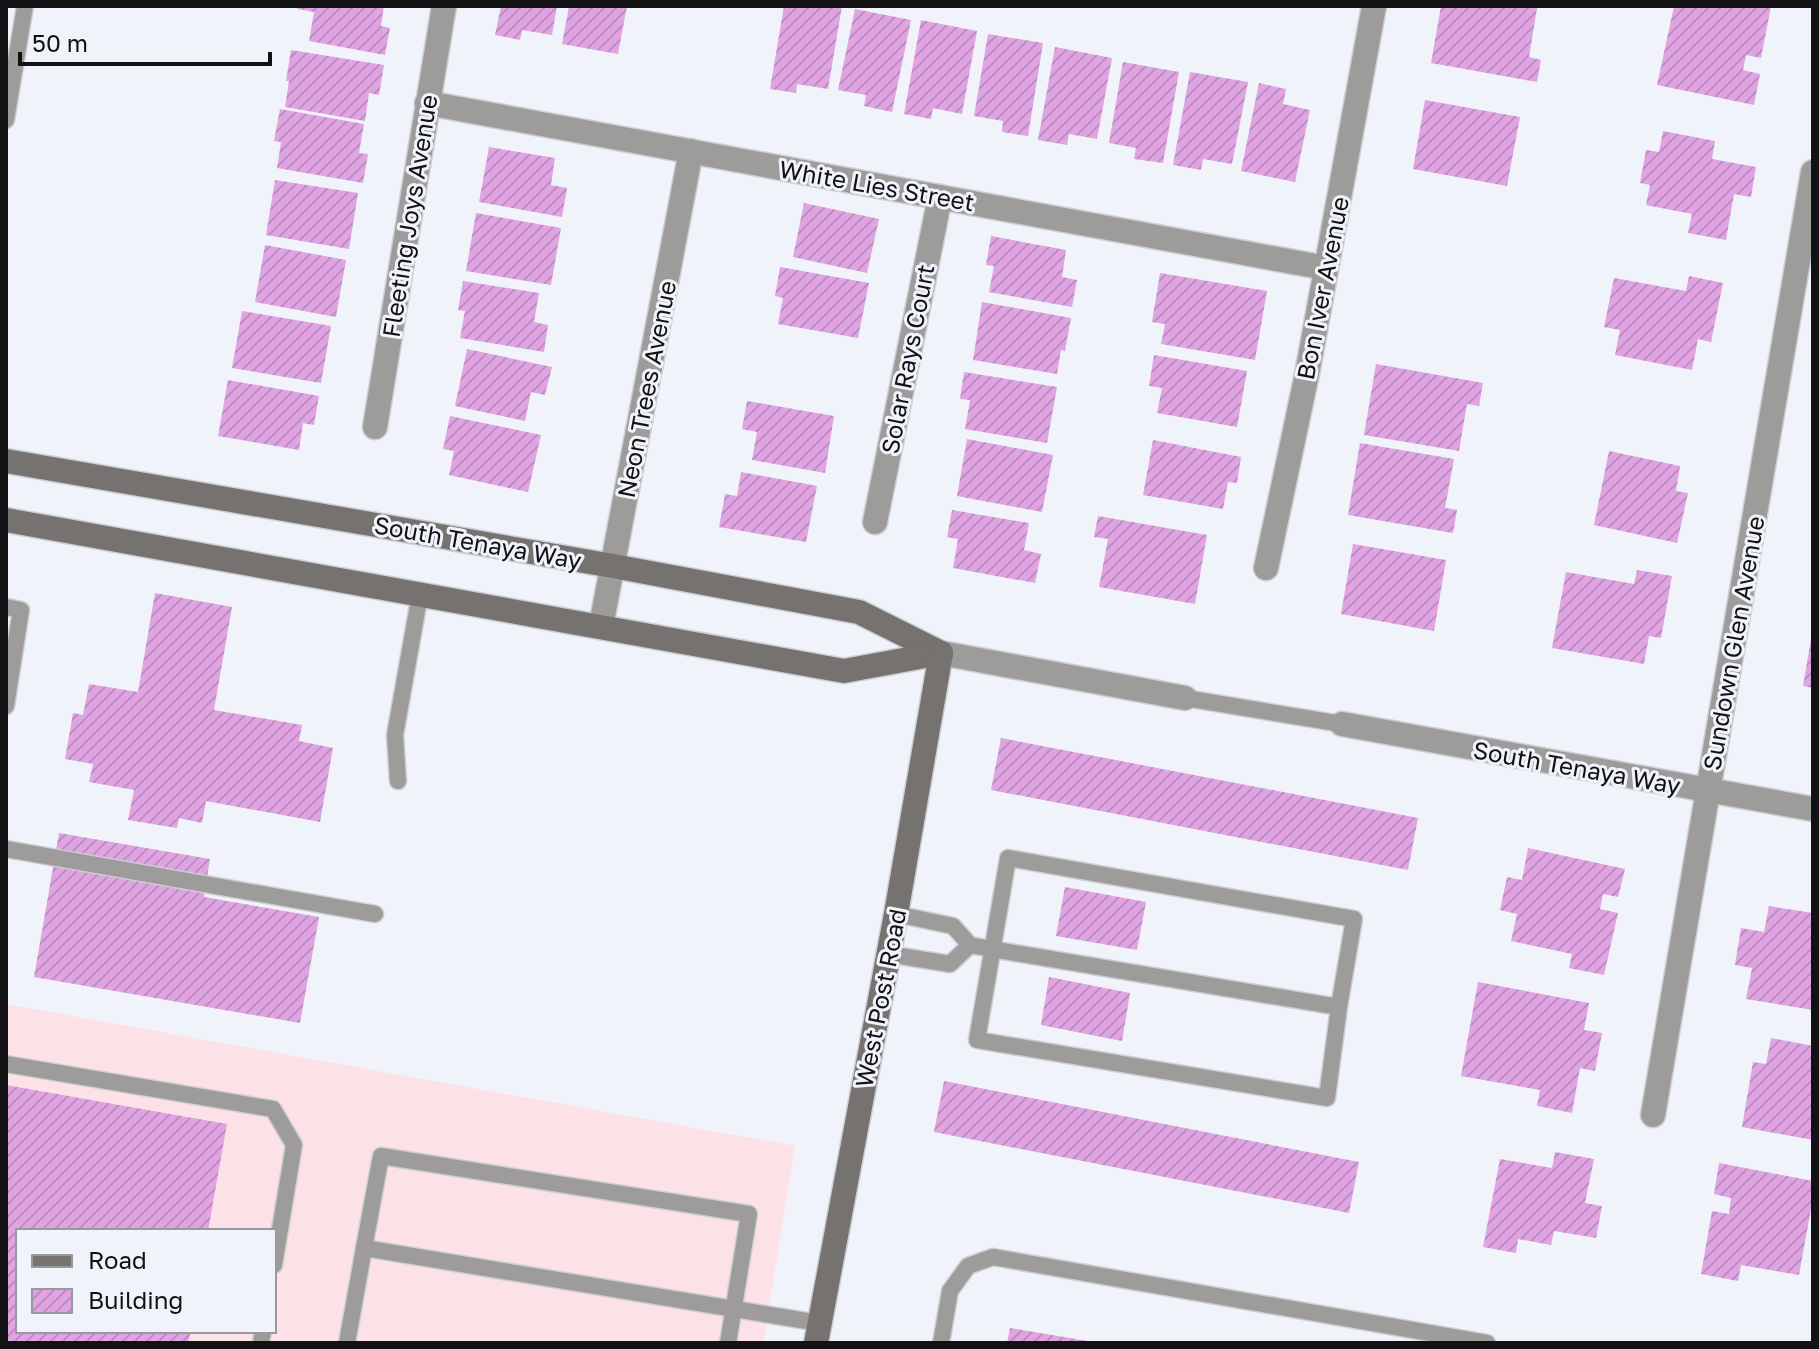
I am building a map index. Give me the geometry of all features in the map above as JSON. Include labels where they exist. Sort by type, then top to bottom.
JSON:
[{"type":"street","name":"Fleeting Joys Avenue","points":[[375,427],[444,6]]},
{"type":"street","name":"Bon Iver Avenue","points":[[1266,568],[1307,374],[1374,6]]},
{"type":"street","name":"White Lies Street","points":[[427,103],[1326,268]]},
{"type":"street","name":"Neon Trees Avenue","points":[[601,626],[691,151]]},
{"type":"street","name":"Sundown Glen Avenue","points":[[1653,1115],[1813,172]]},
{"type":"street","name":"Solar Rays Court","points":[[875,522],[940,197]]},
{"type":"street","name":"South Tenaya Way","points":[[6,461],[613,566],[859,612],[941,653],[1185,698]]},
{"type":"street","name":"South Tenaya Way","points":[[6,520],[844,671],[941,653]]},
{"type":"street","name":"West Post Road","points":[[818,1333],[941,653]]},
{"type":"street","name":"South Tenaya Way","points":[[1342,724],[1813,809]]},
{"type":"lane","points":[[6,120],[10,76],[25,6]]},
{"type":"lane","points":[[398,781],[395,735],[420,594]]},
{"type":"lane","points":[[6,607],[21,610],[6,706]]},
{"type":"lane","points":[[1185,698],[1342,724]]},
{"type":"lane","points":[[6,849],[375,914]]},
{"type":"lane","points":[[1008,858],[1354,919],[1339,1007],[1327,1098],[977,1040],[1008,858]]},
{"type":"lane","points":[[896,914],[953,926],[970,945],[1339,1007]]},
{"type":"lane","points":[[888,954],[950,964],[970,945]]},
{"type":"lane","points":[[6,1064],[273,1109],[294,1145],[276,1253]]},
{"type":"lane","points":[[347,1343],[381,1156],[749,1214],[728,1343]]},
{"type":"lane","points":[[364,1248],[733,1309],[818,1333]]},
{"type":"lane","points":[[941,1343],[950,1291],[968,1266],[993,1257],[1487,1343]]},
{"type":"shaded area","points":[[6,1004],[795,1146],[763,1343],[6,1343]]},
{"type":"building","points":[[298,6],[384,6],[381,26],[390,28],[385,55],[309,41],[314,12],[297,9]]},
{"type":"building","points":[[501,6],[557,6],[552,35],[522,30],[520,40],[495,35]]},
{"type":"building","points":[[569,6],[627,6],[618,54],[562,44]]},
{"type":"building","points":[[784,6],[842,6],[828,89],[797,84],[796,93],[770,89]]},
{"type":"building","points":[[1441,6],[1537,8],[1529,57],[1541,60],[1537,82],[1431,63]]},
{"type":"building","points":[[1674,6],[1771,6],[1761,58],[1746,55],[1743,70],[1760,74],[1754,105],[1657,85]]},
{"type":"building","points":[[855,9],[911,20],[892,112],[864,106],[866,95],[838,90]]},
{"type":"building","points":[[921,20],[977,31],[962,114],[933,108],[931,119],[904,114]]},
{"type":"building","points":[[988,34],[1043,43],[1028,136],[1002,132],[1003,121],[974,116]]},
{"type":"building","points":[[1055,47],[1112,58],[1097,139],[1069,134],[1067,145],[1038,140]]},
{"type":"building","points":[[291,50],[384,65],[379,95],[369,93],[365,121],[285,107]]},
{"type":"building","points":[[1123,62],[1179,72],[1163,163],[1134,159],[1136,148],[1109,143]]},
{"type":"building","points":[[1190,72],[1248,82],[1232,164],[1203,159],[1201,170],[1173,165]]},
{"type":"building","points":[[1259,83],[1286,89],[1283,104],[1310,110],[1295,182],[1241,171]]},
{"type":"building","points":[[1425,100],[1520,117],[1507,186],[1413,169]]},
{"type":"building","points":[[280,109],[364,124],[359,153],[368,154],[363,183],[277,168],[281,142],[274,141]]},
{"type":"building","points":[[1663,131],[1715,141],[1712,159],[1756,167],[1751,197],[1734,194],[1726,240],[1688,233],[1692,214],[1646,205],[1650,185],[1640,183],[1646,150],[1659,152]]},
{"type":"building","points":[[489,147],[555,158],[551,185],[567,188],[562,217],[479,202]]},
{"type":"building","points":[[275,180],[358,193],[349,249],[266,235]]},
{"type":"building","points":[[804,203],[879,219],[867,273],[793,257]]},
{"type":"building","points":[[476,213],[561,228],[551,285],[466,271]]},
{"type":"building","points":[[991,236],[1066,250],[1062,277],[1077,280],[1072,307],[989,292],[994,266],[986,265]]},
{"type":"building","points":[[265,245],[346,260],[336,317],[255,302]]},
{"type":"building","points":[[780,267],[869,283],[858,338],[778,324],[783,298],[775,296]]},
{"type":"building","points":[[1160,273],[1267,291],[1255,360],[1161,344],[1165,324],[1152,322]]},
{"type":"building","points":[[1689,276],[1723,283],[1711,342],[1698,339],[1692,370],[1615,355],[1620,330],[1604,327],[1614,278],[1686,291]]},
{"type":"building","points":[[463,281],[539,293],[534,322],[548,325],[544,352],[460,338],[465,311],[458,310]]},
{"type":"building","points":[[982,302],[1071,318],[1057,374],[973,360]]},
{"type":"building","points":[[242,311],[331,326],[321,383],[232,368]]},
{"type":"building","points":[[467,349],[552,367],[545,395],[531,392],[525,421],[455,406]]},
{"type":"building","points":[[1154,355],[1247,371],[1237,427],[1157,413],[1162,388],[1149,386]]},
{"type":"building","points":[[1376,364],[1483,383],[1479,406],[1467,404],[1459,451],[1364,435]]},
{"type":"building","points":[[964,372],[1057,387],[1047,443],[965,429],[970,400],[960,399]]},
{"type":"building","points":[[228,380],[319,396],[314,425],[303,423],[299,450],[218,436]]},
{"type":"building","points":[[747,401],[834,416],[825,473],[752,460],[757,432],[742,429]]},
{"type":"building","points":[[450,416],[541,435],[528,492],[449,475],[454,451],[443,449]]},
{"type":"building","points":[[967,439],[1053,455],[1042,512],[957,496]]},
{"type":"building","points":[[1153,440],[1241,457],[1237,483],[1228,482],[1223,509],[1143,495]]},
{"type":"building","points":[[1360,443],[1454,459],[1445,508],[1457,510],[1453,533],[1348,515]]},
{"type":"building","points":[[1609,451],[1680,466],[1676,491],[1688,493],[1677,543],[1594,525]]},
{"type":"building","points":[[741,472],[817,486],[806,542],[719,527],[725,494],[737,496]]},
{"type":"building","points":[[952,510],[1029,523],[1024,550],[1041,554],[1035,583],[953,568],[958,539],[947,537]]},
{"type":"building","points":[[1098,516],[1207,535],[1195,604],[1099,587],[1108,539],[1094,537]]},
{"type":"building","points":[[1353,544],[1446,560],[1434,631],[1341,614]]},
{"type":"building","points":[[1637,570],[1672,576],[1661,638],[1649,636],[1644,664],[1552,648],[1566,572],[1634,584]]},
{"type":"building","points":[[155,593],[232,607],[214,710],[302,725],[299,741],[333,748],[320,822],[206,801],[202,823],[179,818],[177,828],[128,820],[134,790],[89,782],[93,764],[65,759],[73,713],[83,715],[89,684],[138,692]]},
{"type":"building","points":[[1813,639],[1813,688],[1803,686]]},
{"type":"building","points":[[1001,738],[1418,818],[1408,870],[991,790]]},
{"type":"building","points":[[59,833],[210,859],[204,897],[319,917],[300,1023],[34,977]]},
{"type":"building","points":[[1528,848],[1625,869],[1618,897],[1603,894],[1600,909],[1618,913],[1604,975],[1569,968],[1572,954],[1511,941],[1517,914],[1500,910],[1507,877],[1522,880]]},
{"type":"building","points":[[1065,887],[1146,902],[1137,950],[1056,936]]},
{"type":"building","points":[[1769,906],[1813,913],[1813,1010],[1746,999],[1752,968],[1735,965],[1741,928],[1764,932]]},
{"type":"building","points":[[1049,977],[1130,993],[1122,1041],[1041,1025]]},
{"type":"building","points":[[1478,982],[1589,1003],[1584,1030],[1602,1033],[1595,1071],[1580,1068],[1572,1113],[1537,1106],[1540,1090],[1461,1076]]},
{"type":"building","points":[[1771,1038],[1813,1046],[1813,1140],[1742,1127],[1753,1062],[1766,1064]]},
{"type":"building","points":[[944,1081],[1359,1162],[1349,1213],[934,1132]]},
{"type":"building","points":[[6,1085],[227,1124],[208,1229],[16,1229],[16,1333],[190,1333],[188,1343],[6,1343]]},
{"type":"building","points":[[1555,1152],[1594,1159],[1585,1203],[1602,1206],[1596,1238],[1554,1231],[1551,1245],[1518,1239],[1516,1253],[1483,1247],[1500,1159],[1552,1168]]},
{"type":"building","points":[[1719,1163],[1813,1181],[1813,1198],[1799,1275],[1741,1265],[1738,1281],[1701,1274],[1712,1211],[1729,1214],[1731,1198],[1714,1194]]},
{"type":"building","points":[[1010,1328],[1088,1341],[1088,1343],[1007,1343]]}]
